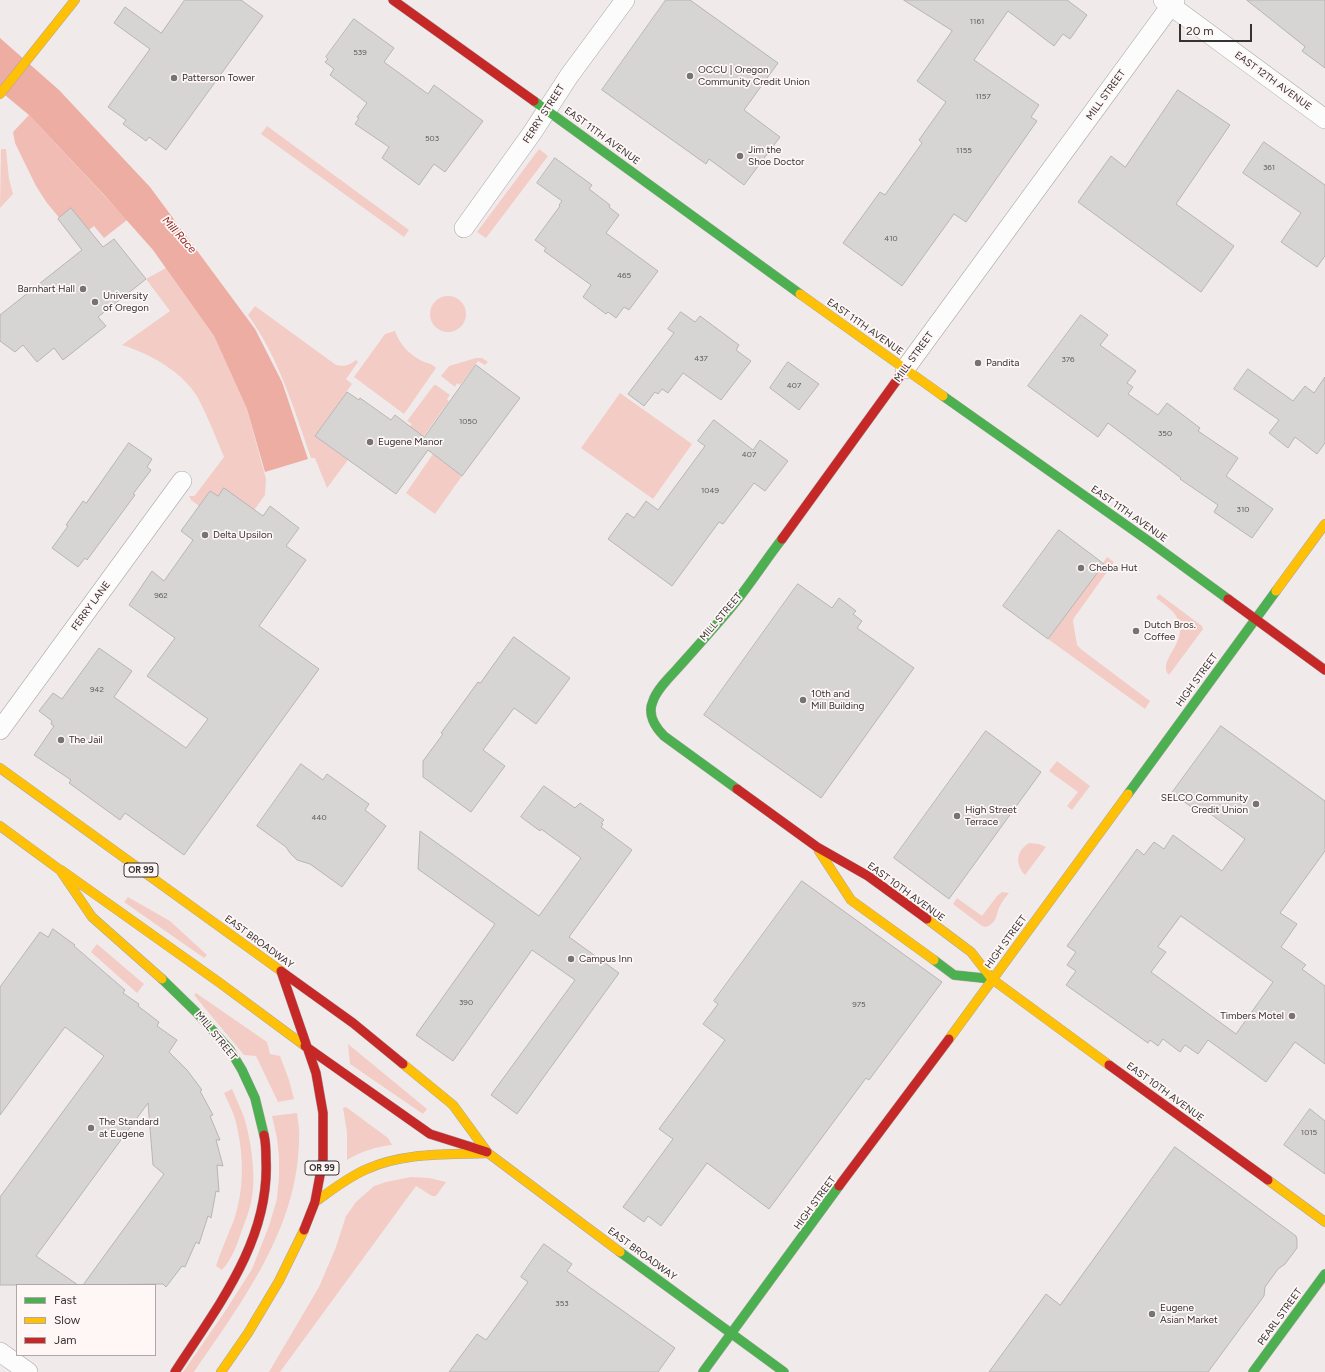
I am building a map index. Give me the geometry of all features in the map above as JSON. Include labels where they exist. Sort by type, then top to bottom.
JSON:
[{"type":"main road","points":[[0,94],[74,0]]},
{"type":"main road","name":"EAST 11TH AVENUE","points":[[393,0],[819,308],[1150,542],[1325,670]]},
{"type":"main road","name":"MILL STREET","points":[[651,710],[652,702],[655,696],[731,608],[905,369]]},
{"type":"main road","name":"HIGH STREET","points":[[703,1372],[1325,524]]},
{"type":"main road","name":"EAST 10TH AVENUE","points":[[651,710],[653,721],[657,729],[664,736],[817,847],[868,876],[971,952],[992,979],[1325,1222]]},
{"type":"main road","name":"EAST BROADWAY","points":[[0,768],[353,1022],[453,1105],[488,1153],[556,1205],[784,1372]]},
{"type":"main road","name":"EAST BROADWAY","points":[[0,826],[430,1134],[488,1153]]},
{"type":"main road","name":"EAST 10TH AVENUE","points":[[817,847],[850,900],[954,975],[992,979]]},
{"type":"main road","name":"MILL STREET","points":[[60,870],[92,917],[170,986],[197,1013],[230,1050],[242,1070],[255,1098],[265,1139],[267,1179],[260,1218],[247,1255],[226,1294],[175,1372]]},
{"type":"main road","name":"OR 99","points":[[221,1372],[248,1333],[279,1281],[302,1236],[315,1202],[323,1159],[324,1113],[316,1073],[282,972]]},
{"type":"main road","points":[[315,1202],[368,1168],[390,1161],[488,1153]]},
{"type":"main road","name":"PEARL STREET","points":[[1253,1372],[1325,1274]]},
{"type":"street","name":"FERRY STREET","points":[[464,228],[532,133],[569,76],[625,0]]},
{"type":"street","name":"EAST 12TH AVENUE","points":[[1170,2],[1325,119]]},
{"type":"street","name":"MILL STREET","points":[[905,369],[1170,2]]},
{"type":"street","name":"FERRY LANE","points":[[0,730],[182,481]]},
{"type":"street","points":[[0,1352],[28,1372]]},
{"type":"shaded area","points":[[29,115],[127,220],[104,238],[94,226],[77,239],[47,203],[36,186],[15,143],[13,132]]},
{"type":"shaded area","points":[[267,126],[409,230],[404,237],[261,134]]},
{"type":"shaded area","points":[[1,149],[6,149],[9,179],[13,194],[0,208]]},
{"type":"shaded area","points":[[539,149],[548,156],[486,238],[477,232]]},
{"type":"shaded area","points":[[166,268],[214,336],[247,409],[266,479],[265,495],[244,524],[218,497],[210,491],[199,506],[191,500],[189,496],[194,496],[196,494],[224,457],[198,398],[183,380],[164,365],[143,353],[122,345],[170,311],[146,279]]},
{"type":"shaded area","points":[[448,296],[461,301],[466,314],[461,327],[448,332],[435,327],[430,314],[435,301]]},
{"type":"shaded area","points":[[255,306],[336,365],[347,365],[356,360],[358,362],[346,379],[352,384],[315,436],[348,460],[327,488],[315,458],[311,458],[285,384],[277,366],[259,331],[248,315]]},
{"type":"shaded area","points":[[395,331],[402,345],[409,352],[418,359],[436,368],[404,414],[354,377],[385,334]]},
{"type":"shaded area","points":[[476,358],[482,358],[488,362],[485,365],[478,361],[460,385],[457,383],[455,387],[441,376],[449,366]]},
{"type":"shaded area","points":[[434,385],[450,395],[447,399],[449,401],[423,437],[409,427],[412,424],[407,421]]},
{"type":"shaded area","points":[[620,393],[692,444],[653,499],[581,448]]},
{"type":"shaded area","points":[[433,454],[462,476],[435,514],[406,493]]},
{"type":"shaded area","points":[[1107,557],[1114,562],[1074,618],[1073,621],[1077,645],[1150,701],[1145,709],[1048,639],[1104,564],[1103,563]]},
{"type":"shaded area","points":[[1159,594],[1202,626],[1203,629],[1169,675],[1166,669],[1167,662],[1178,640],[1180,631],[1179,622],[1173,612],[1156,598]]},
{"type":"shaded area","points":[[1057,761],[1090,786],[1072,810],[1067,806],[1078,792],[1049,771]]},
{"type":"shaded area","points":[[1029,843],[1039,844],[1046,847],[1025,875],[1018,862],[1018,858],[1021,850]]},
{"type":"shaded area","points":[[1002,892],[1009,893],[999,907],[993,923],[986,927],[982,926],[953,904],[957,898],[982,916],[997,896]]},
{"type":"shaded area","points":[[128,897],[170,921],[207,955],[204,958],[124,902]]},
{"type":"shaded area","points":[[97,944],[144,984],[137,993],[91,952]]},
{"type":"shaded area","points":[[196,993],[267,1042],[270,1054],[280,1056],[294,1099],[278,1102],[256,1056],[244,1055],[194,995]]},
{"type":"shaded area","points":[[348,1044],[427,1109],[423,1114],[350,1064]]},
{"type":"shaded area","points":[[232,1089],[244,1117],[248,1133],[253,1162],[253,1189],[252,1200],[238,1241],[226,1266],[222,1270],[216,1266],[234,1220],[240,1197],[242,1174],[241,1150],[236,1123],[224,1093]]},
{"type":"shaded area","points":[[346,1107],[388,1138],[392,1145],[369,1150],[347,1160],[347,1132],[343,1108]]},
{"type":"shaded area","points":[[297,1113],[299,1137],[296,1172],[289,1204],[278,1234],[264,1263],[231,1319],[194,1372],[183,1372],[224,1313],[252,1269],[269,1226],[277,1199],[279,1176],[277,1138],[272,1116]]},
{"type":"shaded area","points":[[411,1177],[429,1178],[446,1182],[436,1196],[432,1196],[416,1186],[280,1372],[269,1372],[319,1287],[336,1247],[346,1216],[356,1202],[374,1186]]},
{"type":"water","name":"Mill Race","points":[[0,38],[59,90],[150,187],[255,329],[282,382],[308,459],[265,472],[247,409],[214,336],[153,250],[106,197],[29,115],[0,91]]},
{"type":"building","name":"Patterson Tower","points":[[185,0],[241,0],[263,16],[166,150],[149,137],[146,141],[123,124],[126,120],[108,107],[150,49],[114,23],[125,7],[161,33]]},
{"type":"building","name":"OCCU | Oregon Community Credit Union","points":[[666,0],[690,0],[778,63],[744,110],[780,137],[744,185],[709,159],[706,164],[602,90]]},
{"type":"building","points":[[904,0],[1067,0],[1087,15],[1070,39],[1063,34],[1054,46],[1008,11],[974,60],[1039,105],[1031,117],[1037,121],[966,222],[954,214],[902,286],[843,243],[880,192],[885,195],[922,143],[919,140],[946,102],[917,81],[952,31]]},
{"type":"building","points":[[1247,0],[1325,0],[1325,68],[1302,51],[1305,47]]},
{"type":"building","points":[[354,19],[394,48],[384,62],[428,94],[434,85],[483,121],[445,172],[434,164],[419,185],[382,158],[389,147],[355,124],[359,118],[357,117],[367,103],[330,75],[334,69],[325,62],[328,59],[326,57]]},
{"type":"building","points":[[1178,90],[1230,125],[1176,204],[1234,246],[1201,292],[1078,202],[1111,156],[1125,167]]},
{"type":"building","points":[[1264,142],[1325,185],[1325,256],[1317,267],[1281,242],[1301,213],[1243,173]]},
{"type":"building","points":[[555,158],[592,185],[589,189],[610,205],[609,207],[619,215],[606,233],[658,271],[629,310],[624,307],[616,318],[608,312],[606,314],[583,297],[591,285],[544,251],[546,248],[535,240],[560,206],[559,205],[562,201],[537,183]]},
{"type":"building","name":"Barnhart Hall","points":[[71,208],[103,247],[114,239],[146,279],[98,317],[106,326],[63,360],[54,348],[37,362],[23,345],[15,352],[0,341],[0,315],[82,250],[58,219]]},
{"type":"building","points":[[681,312],[695,322],[700,316],[739,345],[736,350],[751,361],[721,400],[683,373],[668,393],[662,389],[658,394],[655,392],[644,406],[628,394],[674,333],[668,329]]},
{"type":"building","points":[[1081,315],[1108,335],[1100,345],[1136,371],[1127,383],[1133,387],[1128,394],[1158,415],[1167,403],[1200,428],[1198,431],[1238,458],[1226,476],[1273,509],[1252,538],[1214,512],[1218,505],[1180,479],[1181,478],[1108,423],[1098,437],[1028,386]]},
{"type":"building","points":[[788,362],[819,384],[799,410],[770,388]]},
{"type":"building","points":[[476,365],[520,398],[462,476],[428,450],[396,494],[315,436],[347,392],[359,400],[360,398],[391,420],[395,415],[424,437]]},
{"type":"building","points":[[1248,369],[1293,401],[1305,386],[1314,393],[1325,377],[1325,443],[1317,454],[1295,437],[1288,448],[1269,433],[1279,420],[1234,389]]},
{"type":"building","points":[[714,420],[753,450],[760,440],[788,461],[765,491],[754,483],[723,524],[719,522],[672,586],[608,539],[627,513],[634,518],[646,501],[658,510],[705,446],[698,441]]},
{"type":"building","points":[[129,443],[152,459],[147,467],[151,470],[133,494],[135,495],[87,560],[85,558],[78,567],[52,548],[68,526],[66,525],[83,501],[86,503]]},
{"type":"building","points":[[224,488],[263,516],[270,506],[299,528],[286,546],[306,560],[259,626],[319,669],[184,855],[125,813],[120,820],[69,783],[71,780],[34,755],[54,726],[51,724],[52,721],[39,711],[53,693],[62,699],[99,648],[132,671],[114,697],[186,748],[208,719],[147,676],[175,638],[129,605],[152,571],[164,581],[193,540],[181,531],[210,491],[218,496]]},
{"type":"building","points":[[1059,530],[1104,564],[1048,639],[1003,606]]},
{"type":"building","name":"10th and Mill Building","points":[[798,584],[832,608],[839,598],[856,611],[853,614],[862,621],[857,628],[914,668],[821,798],[704,715]]},
{"type":"building","points":[[514,637],[570,678],[536,724],[514,708],[483,750],[505,766],[471,812],[423,777],[423,761],[443,734],[441,733],[478,682],[480,683]]},
{"type":"building","points":[[1221,726],[1325,801],[1325,851],[1280,913],[1297,924],[1281,947],[1306,965],[1302,969],[1325,986],[1325,1064],[1295,1042],[1266,1082],[1208,1040],[1198,1054],[1185,1045],[1180,1052],[1163,1039],[1158,1046],[1150,1040],[1148,1043],[1066,985],[1076,971],[1067,965],[1076,952],[1067,946],[1137,849],[1144,855],[1154,842],[1164,849],[1173,835],[1222,871],[1245,839],[1201,807],[1197,811],[1172,793]],"holes":[[[1181,916],[1273,982],[1236,1034],[1151,972],[1166,952],[1158,947]]]},
{"type":"building","name":"High Street Terrace","points":[[986,731],[1041,772],[949,899],[894,858]]},
{"type":"building","points":[[301,764],[323,780],[327,774],[369,804],[365,810],[386,826],[342,887],[310,864],[297,860],[286,847],[257,826]]},
{"type":"building","points":[[544,786],[575,808],[580,803],[604,820],[601,823],[603,824],[601,827],[632,850],[569,937],[619,973],[517,1114],[491,1095],[575,980],[532,950],[453,1061],[416,1035],[495,924],[418,869],[420,831],[539,916],[581,858],[541,829],[540,831],[521,817]]},
{"type":"building","points":[[802,881],[942,982],[869,1080],[866,1078],[769,1209],[707,1163],[661,1226],[648,1216],[644,1222],[623,1207],[673,1139],[659,1129],[725,1040],[703,1024],[718,1004],[714,1001]]},
{"type":"building","name":"The Standard at Eugene","points":[[53,929],[75,945],[74,946],[125,990],[123,993],[139,1004],[138,1006],[159,1022],[157,1026],[177,1040],[169,1052],[187,1070],[202,1090],[200,1091],[213,1115],[210,1116],[220,1140],[216,1140],[223,1166],[217,1165],[219,1192],[216,1191],[211,1218],[208,1216],[199,1244],[196,1242],[185,1267],[182,1266],[166,1287],[163,1284],[84,1284],[164,1174],[153,1165],[148,1103],[36,1256],[77,1284],[0,1285],[0,1197],[104,1056],[65,1027],[0,1115],[0,987],[40,932],[48,937]]},
{"type":"building","points":[[1310,1109],[1325,1121],[1325,1174],[1284,1145]]},
{"type":"building","points":[[1175,1147],[1296,1236],[1297,1240],[1297,1248],[1285,1264],[1278,1269],[1265,1287],[1264,1296],[1208,1372],[989,1372],[1046,1294],[1060,1305]]},
{"type":"building","points":[[544,1244],[572,1264],[567,1271],[675,1348],[658,1372],[449,1372],[477,1334],[486,1340],[528,1282],[521,1277]]},
{"type":"traffic: fast","points":[[534,101],[800,294]]},
{"type":"traffic: fast","points":[[943,396],[1228,599]]},
{"type":"traffic: fast","points":[[737,789],[664,736],[653,720],[651,715],[651,706],[660,688],[736,602],[782,539]]},
{"type":"traffic: fast","points":[[1128,794],[1276,591]]},
{"type":"traffic: fast","points":[[934,960],[954,975],[992,979]]},
{"type":"traffic: fast","points":[[162,979],[197,1013],[230,1050],[242,1070],[255,1098],[264,1135]]},
{"type":"traffic: fast","points":[[703,1372],[839,1186]]},
{"type":"traffic: fast","points":[[620,1252],[784,1372]]},
{"type":"traffic: fast","points":[[1253,1372],[1325,1274]]},
{"type":"traffic: slow","points":[[0,94],[75,0]]},
{"type":"traffic: slow","points":[[800,294],[943,396]]},
{"type":"traffic: slow","points":[[1276,591],[1325,524]]},
{"type":"traffic: slow","points":[[0,768],[281,971]]},
{"type":"traffic: slow","points":[[949,1039],[1128,794]]},
{"type":"traffic: slow","points":[[0,826],[60,870],[92,917],[162,979]]},
{"type":"traffic: slow","points":[[819,851],[851,900],[934,960]]},
{"type":"traffic: slow","points":[[61,870],[220,983],[305,1046]]},
{"type":"traffic: slow","points":[[927,919],[971,952],[992,979],[1109,1065]]},
{"type":"traffic: slow","points":[[403,1064],[453,1105],[488,1153],[620,1252]]},
{"type":"traffic: slow","points":[[315,1202],[353,1176],[381,1164],[426,1155],[488,1153]]},
{"type":"traffic: slow","points":[[1268,1180],[1325,1222]]},
{"type":"traffic: slow","points":[[221,1372],[248,1333],[279,1281],[304,1230]]},
{"type":"traffic: jam","points":[[393,0],[534,101]]},
{"type":"traffic: jam","points":[[782,539],[905,369]]},
{"type":"traffic: jam","points":[[1228,599],[1325,670]]},
{"type":"traffic: jam","points":[[737,789],[817,847],[868,876],[927,919]]},
{"type":"traffic: jam","points":[[281,971],[316,1073],[323,1113],[323,1159],[315,1202],[304,1230]]},
{"type":"traffic: jam","points":[[282,972],[353,1023],[403,1064]]},
{"type":"traffic: jam","points":[[839,1186],[949,1039]]},
{"type":"traffic: jam","points":[[305,1046],[430,1134],[487,1152]]},
{"type":"traffic: jam","points":[[1109,1065],[1268,1180]]},
{"type":"traffic: jam","points":[[175,1372],[223,1298],[238,1272],[250,1246],[259,1218],[265,1190],[266,1144],[264,1135]]},
{"type":"place","name":"OCCU | Oregon Community Credit Union","points":[[690,76]]},
{"type":"place","name":"Patterson Tower","points":[[174,78]]},
{"type":"place","name":"Jim the Shoe Doctor","points":[[740,156]]},
{"type":"place","name":"Barnhart Hall","points":[[83,289]]},
{"type":"place","name":"University of Oregon","points":[[95,302]]},
{"type":"place","name":"Pandita","points":[[978,363]]},
{"type":"place","name":"Eugene Manor","points":[[370,442]]},
{"type":"place","name":"Delta Upsilon","points":[[205,535]]},
{"type":"place","name":"Cheba Hut","points":[[1081,568]]},
{"type":"place","name":"Dutch Bros. Coffee","points":[[1136,631]]},
{"type":"place","name":"10th and Mill Building","points":[[803,700]]},
{"type":"place","name":"The Jail","points":[[61,740]]},
{"type":"place","name":"SELCO Community Credit Union","points":[[1256,804]]},
{"type":"place","name":"High Street Terrace","points":[[957,816]]},
{"type":"place","name":"Campus Inn","points":[[571,959]]},
{"type":"place","name":"Timbers Motel","points":[[1292,1016]]},
{"type":"place","name":"The Standard at Eugene","points":[[91,1128]]},
{"type":"place","name":"Eugene Asian Market","points":[[1152,1314]]}]
